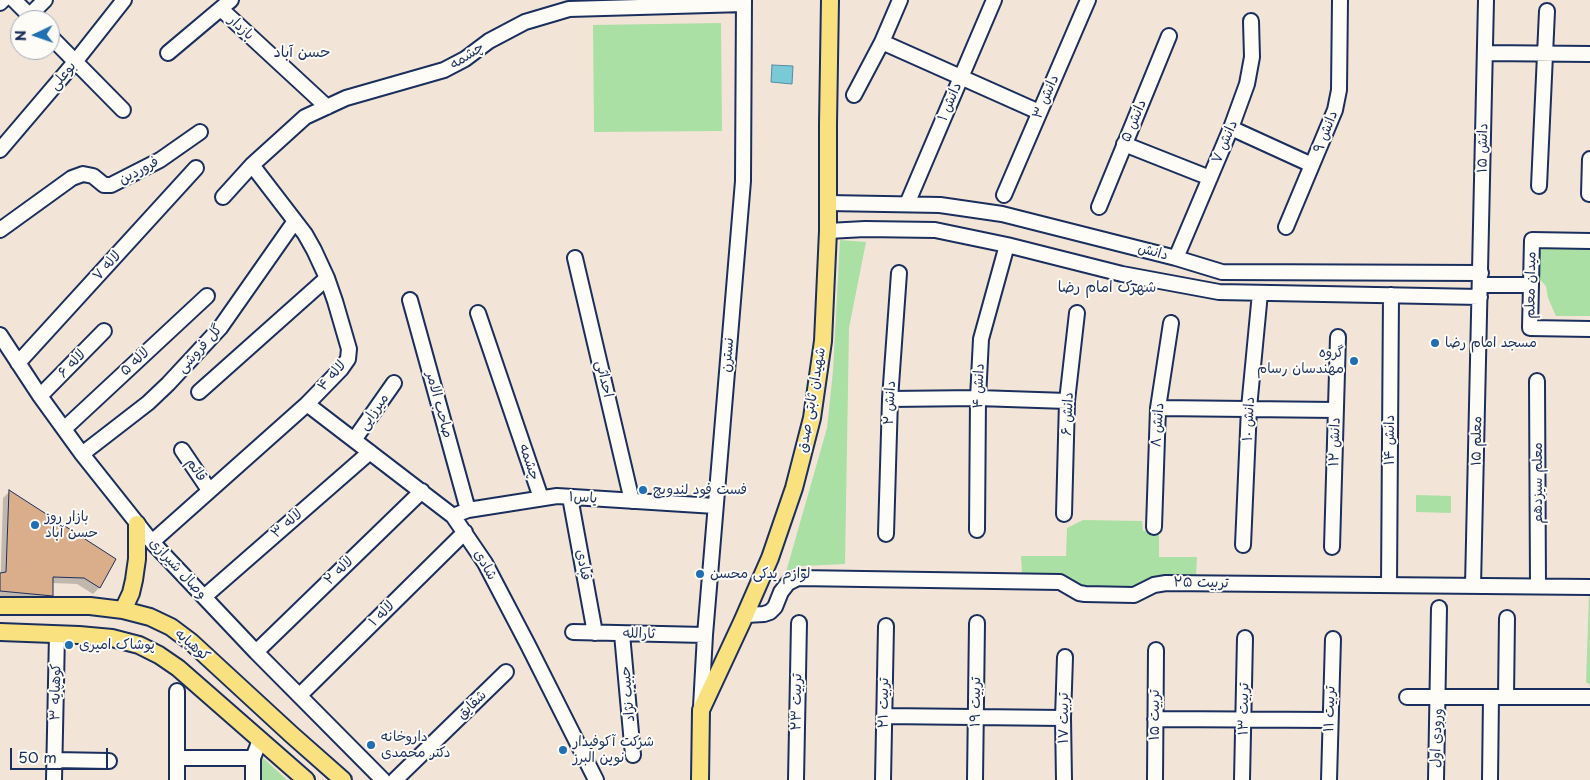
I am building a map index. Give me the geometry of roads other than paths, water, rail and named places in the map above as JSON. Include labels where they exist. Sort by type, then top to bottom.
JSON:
[{"type":"main road","name":"شهیدان ثابتی صدق","points":[[700,780],[701,710],[746,615],[770,558],[791,496],[812,418],[823,341],[828,231],[830,0]]},
{"type":"main road","points":[[123,610],[131,593],[134,580],[137,559],[137,524]]},
{"type":"main road","name":"کوهپایه","points":[[0,606],[90,606],[123,610],[150,617],[171,627],[191,642],[343,780]]},
{"type":"main road","name":"کوهپایه","points":[[0,632],[112,638],[139,645],[159,655],[178,668],[300,775]]},
{"type":"main road","points":[[279,756],[290,750],[293,744],[292,735]]},
{"type":"main road","points":[[300,775],[296,757],[302,752],[311,751]]},
{"type":"street","points":[[0,3],[3,0]]},
{"type":"street","points":[[14,0],[24,10]]},
{"type":"street","name":"بوعلی","points":[[0,150],[76,62],[124,0]]},
{"type":"street","points":[[854,95],[882,42],[900,0]]},
{"type":"street","name":"دانش ۱","points":[[907,204],[994,0]]},
{"type":"street","name":"دانش ۳","points":[[1004,195],[1088,0]]},
{"type":"street","name":"دانش ۹","points":[[1286,228],[1336,110],[1340,0]]},
{"type":"street","name":"دانش ۱۵","points":[[1481,285],[1486,0]]},
{"type":"street","name":"چشمه","points":[[224,197],[252,165],[305,117],[346,98],[444,70],[465,59],[488,41],[525,22],[568,4],[744,2]]},
{"type":"street","name":"نسترن","points":[[701,710],[704,635],[743,181],[744,2]]},
{"type":"street","points":[[168,53],[226,4]]},
{"type":"street","name":"بازدار","points":[[226,4],[327,107]]},
{"type":"street","points":[[1539,186],[1547,11]]},
{"type":"street","name":"دانش ۷","points":[[1176,258],[1231,128],[1247,84],[1252,58],[1251,22]]},
{"type":"street","name":"دانش ۵","points":[[1099,207],[1169,36]]},
{"type":"street","points":[[882,42],[1039,112]]},
{"type":"street","points":[[60,46],[123,110]]},
{"type":"street","points":[[1486,53],[1590,54]]},
{"type":"street","points":[[1231,128],[1312,166]]},
{"type":"street","name":"فروردین","points":[[0,230],[72,178],[83,174],[93,176],[104,185],[111,185],[160,160],[200,132]]},
{"type":"street","points":[[1124,144],[1210,178]]},
{"type":"street","points":[[1589,194],[1590,159]]},
{"type":"street","name":"لاله ۴","points":[[152,542],[307,404],[341,369],[348,358],[349,350],[327,278],[314,250],[295,221],[252,165]]},
{"type":"street","name":"لاله ۷","points":[[18,363],[196,168]]},
{"type":"street","name":"دانش","points":[[828,203],[940,204],[1002,214],[1176,258],[1222,272],[1481,285]]},
{"type":"street","name":"گل فروشی","points":[[82,454],[148,403],[220,328],[295,221]]},
{"type":"street","name":"دانش","points":[[828,231],[865,229],[935,230],[1007,245],[1122,274],[1219,292],[1391,295],[1481,285]]},
{"type":"street","name":"میدان معلم","points":[[1590,241],[1532,240],[1530,328],[1590,329]]},
{"type":"street","name":"دانش ۴","points":[[977,530],[978,398],[982,339],[1007,245]]},
{"type":"street","name":"احداثی","points":[[575,258],[632,501]]},
{"type":"street","name":"دانش ۲","points":[[886,534],[890,399],[899,272]]},
{"type":"street","points":[[1219,292],[1222,272]]},
{"type":"street","points":[[198,392],[327,278]]},
{"type":"street","points":[[1481,285],[1531,285]]},
{"type":"street","name":"معلم ۱۵","points":[[1474,586],[1481,285]]},
{"type":"street","name":"دانش ۱۰","points":[[1243,545],[1249,408],[1260,293]]},
{"type":"street","name":"دانش ۱۴","points":[[1389,585],[1391,295]]},
{"type":"street","name":"لاله ۵","points":[[64,429],[207,296]]},
{"type":"street","name":"صاحب الامر","points":[[410,300],[468,510]]},
{"type":"street","name":"چشمه","points":[[478,313],[541,498]]},
{"type":"street","name":"دانش ۶","points":[[1064,514],[1067,401],[1077,314]]},
{"type":"street","name":"دانش ۸","points":[[1154,527],[1158,408],[1171,323]]},
{"type":"street","name":"لاله ۶","points":[[40,396],[104,331]]},
{"type":"street","name":"وصال شیرازی","points":[[0,335],[40,396],[82,454],[152,542],[256,652],[383,780]]},
{"type":"street","name":"دانش ۱۲","points":[[1332,547],[1338,337]]},
{"type":"street","name":"معلم سیزدهم","points":[[1537,380],[1538,586]]},
{"type":"street","name":"میرزایی","points":[[354,440],[394,383]]},
{"type":"street","points":[[890,399],[978,398],[1067,401]]},
{"type":"street","name":"شادی","points":[[307,404],[453,516],[489,571],[528,645],[591,778]]},
{"type":"street","points":[[1158,408],[1336,410]]},
{"type":"street","name":"قائم","points":[[182,450],[209,490]]},
{"type":"street","name":"لاله ۳","points":[[204,597],[370,452]]},
{"type":"street","name":"لاله ۲","points":[[256,652],[422,491]]},
{"type":"street","name":"یاس۱","points":[[453,516],[468,510],[541,498],[570,497],[715,506]]},
{"type":"street","name":"قبادی","points":[[570,497],[595,633]]},
{"type":"street","name":"لاله ۱","points":[[300,695],[465,532]]},
{"type":"street","name":"تربیت ۲۵","points":[[746,615],[770,612],[775,607],[781,592],[788,583],[798,578],[1060,582],[1085,594],[1124,595],[1134,595],[1154,585],[1166,582],[1590,587]]},
{"type":"street","name":"ورودی اول","points":[[1436,780],[1439,608]]},
{"type":"street","points":[[1506,697],[1507,618]]},
{"type":"street","name":"تربیت ۲۳","points":[[796,780],[799,623]]},
{"type":"street","name":"تربیت ۱۹","points":[[976,780],[977,623]]},
{"type":"street","name":"تربیت ۲۱","points":[[883,780],[886,626]]},
{"type":"street","name":"ثارالله","points":[[573,632],[704,635]]},
{"type":"street","name":"کوهپایه ۳","points":[[54,780],[57,634]]},
{"type":"street","name":"حبیب نژاد","points":[[622,634],[633,755]]},
{"type":"street","name":"تربیت ۱۳","points":[[1242,780],[1245,638]]},
{"type":"street","name":"تربیت ۱۱","points":[[1328,780],[1332,639]]},
{"type":"street","name":"تربیت ۱۵","points":[[1155,780],[1156,650]]},
{"type":"street","name":"تربیت ۱۷","points":[[1064,780],[1065,656]]},
{"type":"street","name":"شقایق","points":[[395,780],[506,672]]},
{"type":"street","points":[[176,780],[177,691]]},
{"type":"street","points":[[1407,696],[1590,697]]},
{"type":"street","points":[[1490,780],[1491,697]]},
{"type":"street","points":[[884,716],[1063,718]]},
{"type":"street","points":[[1155,719],[1330,720]]},
{"type":"street","points":[[253,780],[253,758],[260,740]]},
{"type":"street","points":[[177,758],[253,758]]},
{"type":"street","points":[[54,760],[109,761]]},
{"type":"water","points":[[772,65],[793,66],[792,84],[771,82]]},
{"type":"place","name":"مسجد امام رضا","points":[[1435,343]]},
{"type":"place","name":"گروه مهندسان رسام","points":[[1354,361]]},
{"type":"place","name":"فست فود لندویچ","points":[[643,490]]},
{"type":"place","name":"بازار روز حسن آباد","points":[[35,525]]},
{"type":"place","name":"لوازم یدکی محسن","points":[[700,574]]},
{"type":"place","name":"پوشاک امیری","points":[[69,645]]},
{"type":"place","name":"داروخانه دکتر محمدی","points":[[371,745]]},
{"type":"place","name":"شرکت آکوفیدار نوین البرز","points":[[563,750]]},
{"type":"district","name":"حسن آباد","points":[[302,53]]},
{"type":"district","name":"شهرک امام رضا","points":[[1107,288]]}]
